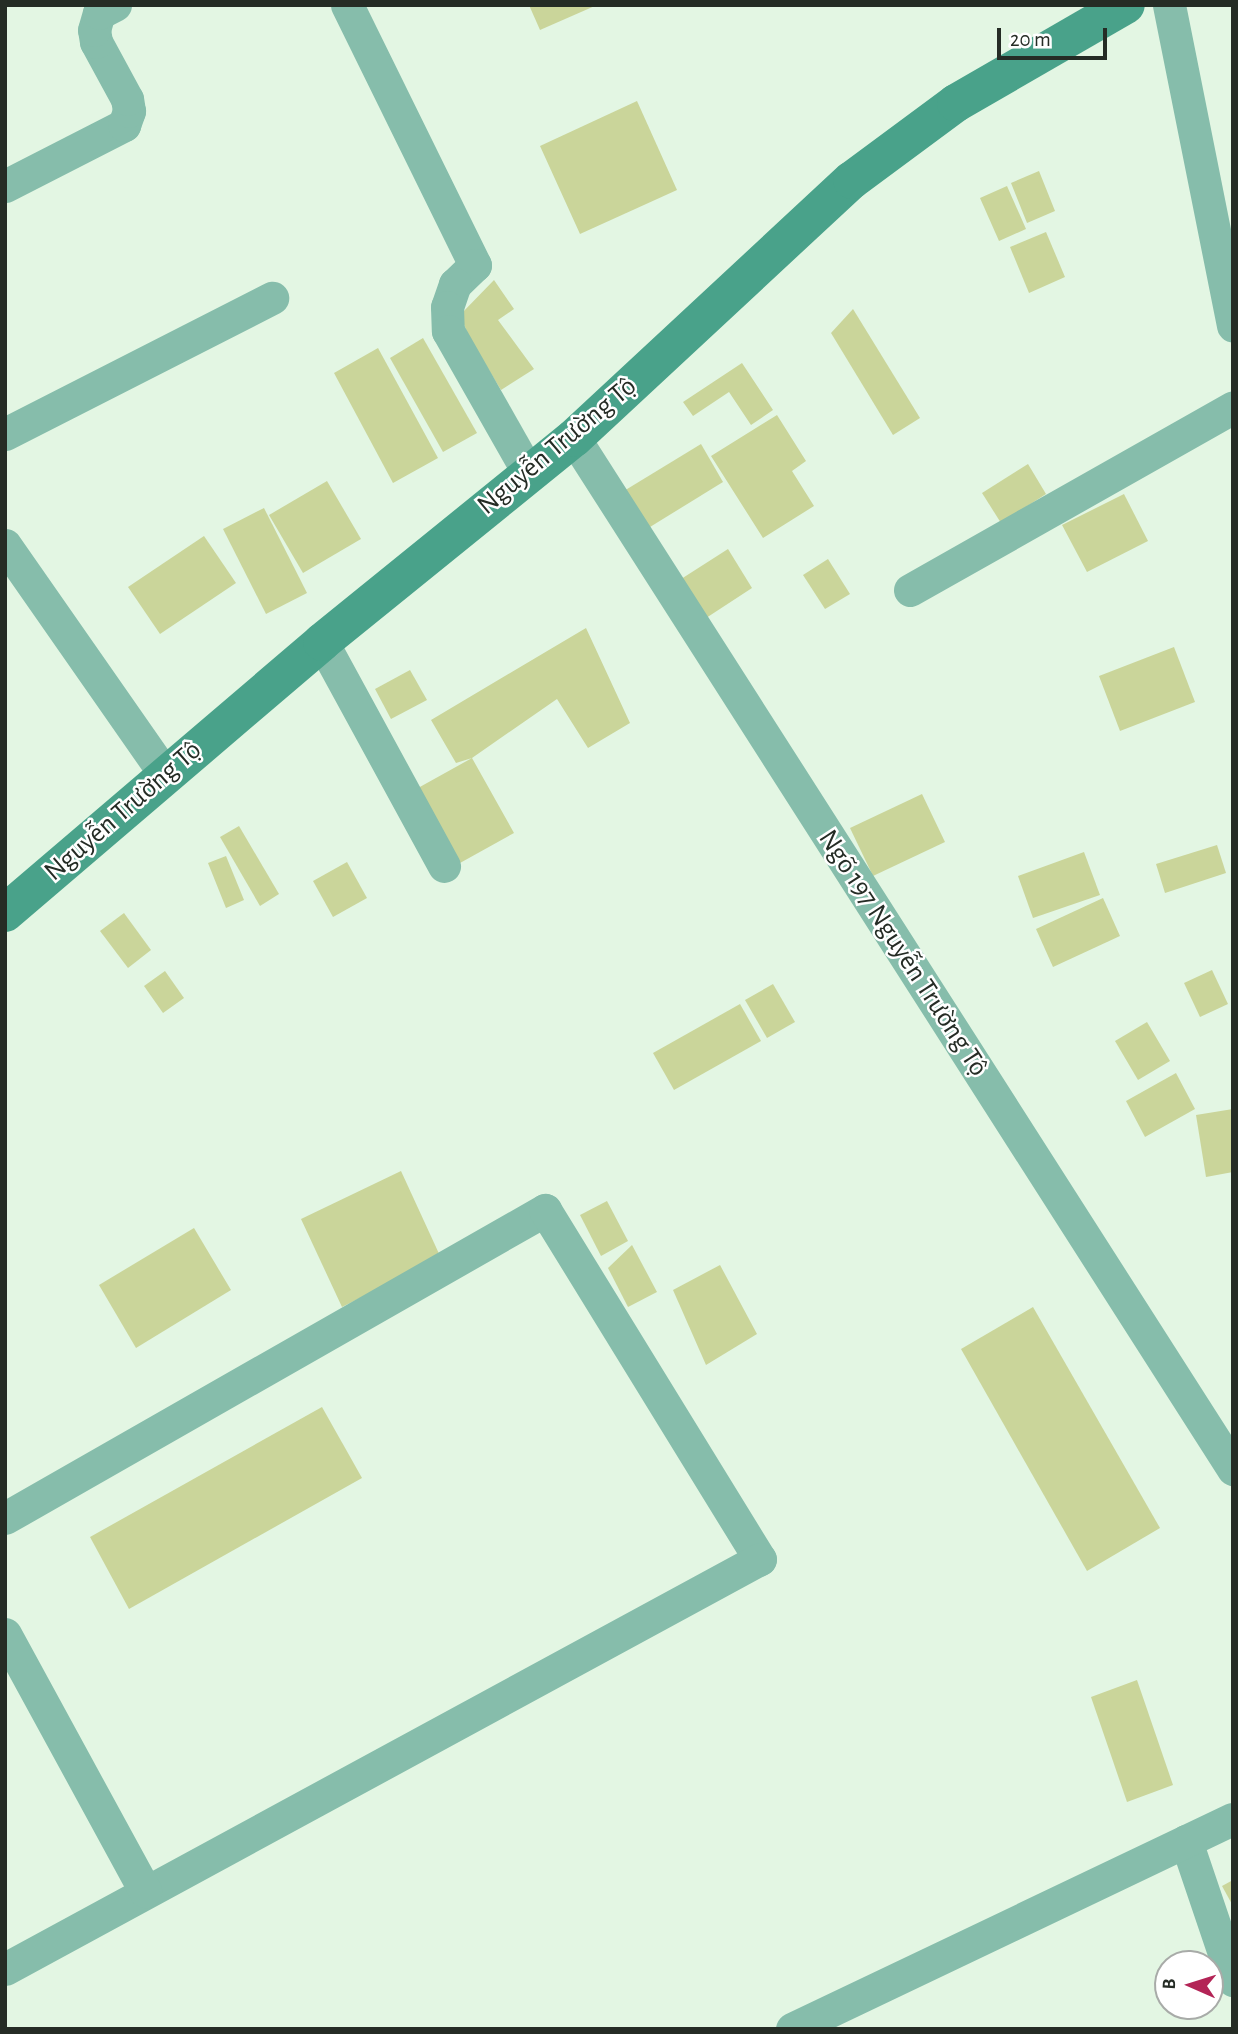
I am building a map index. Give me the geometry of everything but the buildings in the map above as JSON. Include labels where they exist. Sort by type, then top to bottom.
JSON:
[{"type":"main road","name":"Nguyễn Trường Tộ","points":[[5,913],[322,642],[573,438],[852,180],[956,103],[1126,5]]},
{"type":"street","points":[[5,186],[124,125],[129,111],[127,99],[96,41],[94,30],[99,13],[115,5]]},
{"type":"street","points":[[347,5],[475,265],[455,284],[446,307],[448,331],[528,472]]},
{"type":"street","points":[[1169,5],[1233,326]]},
{"type":"street","points":[[5,434],[272,298]]},
{"type":"street","points":[[910,590],[1233,407]]},
{"type":"street","name":"Ngõ 197 Nguyễn Trường Tộ","points":[[573,438],[1233,1468]]},
{"type":"street","points":[[5,545],[165,774]]},
{"type":"street","points":[[322,642],[444,866]]},
{"type":"street","points":[[5,1518],[545,1210],[760,1559],[5,1969]]},
{"type":"street","points":[[5,1634],[145,1891]]},
{"type":"street","points":[[792,2029],[1233,1819]]},
{"type":"street","points":[[1186,1841],[1233,1980]]}]
